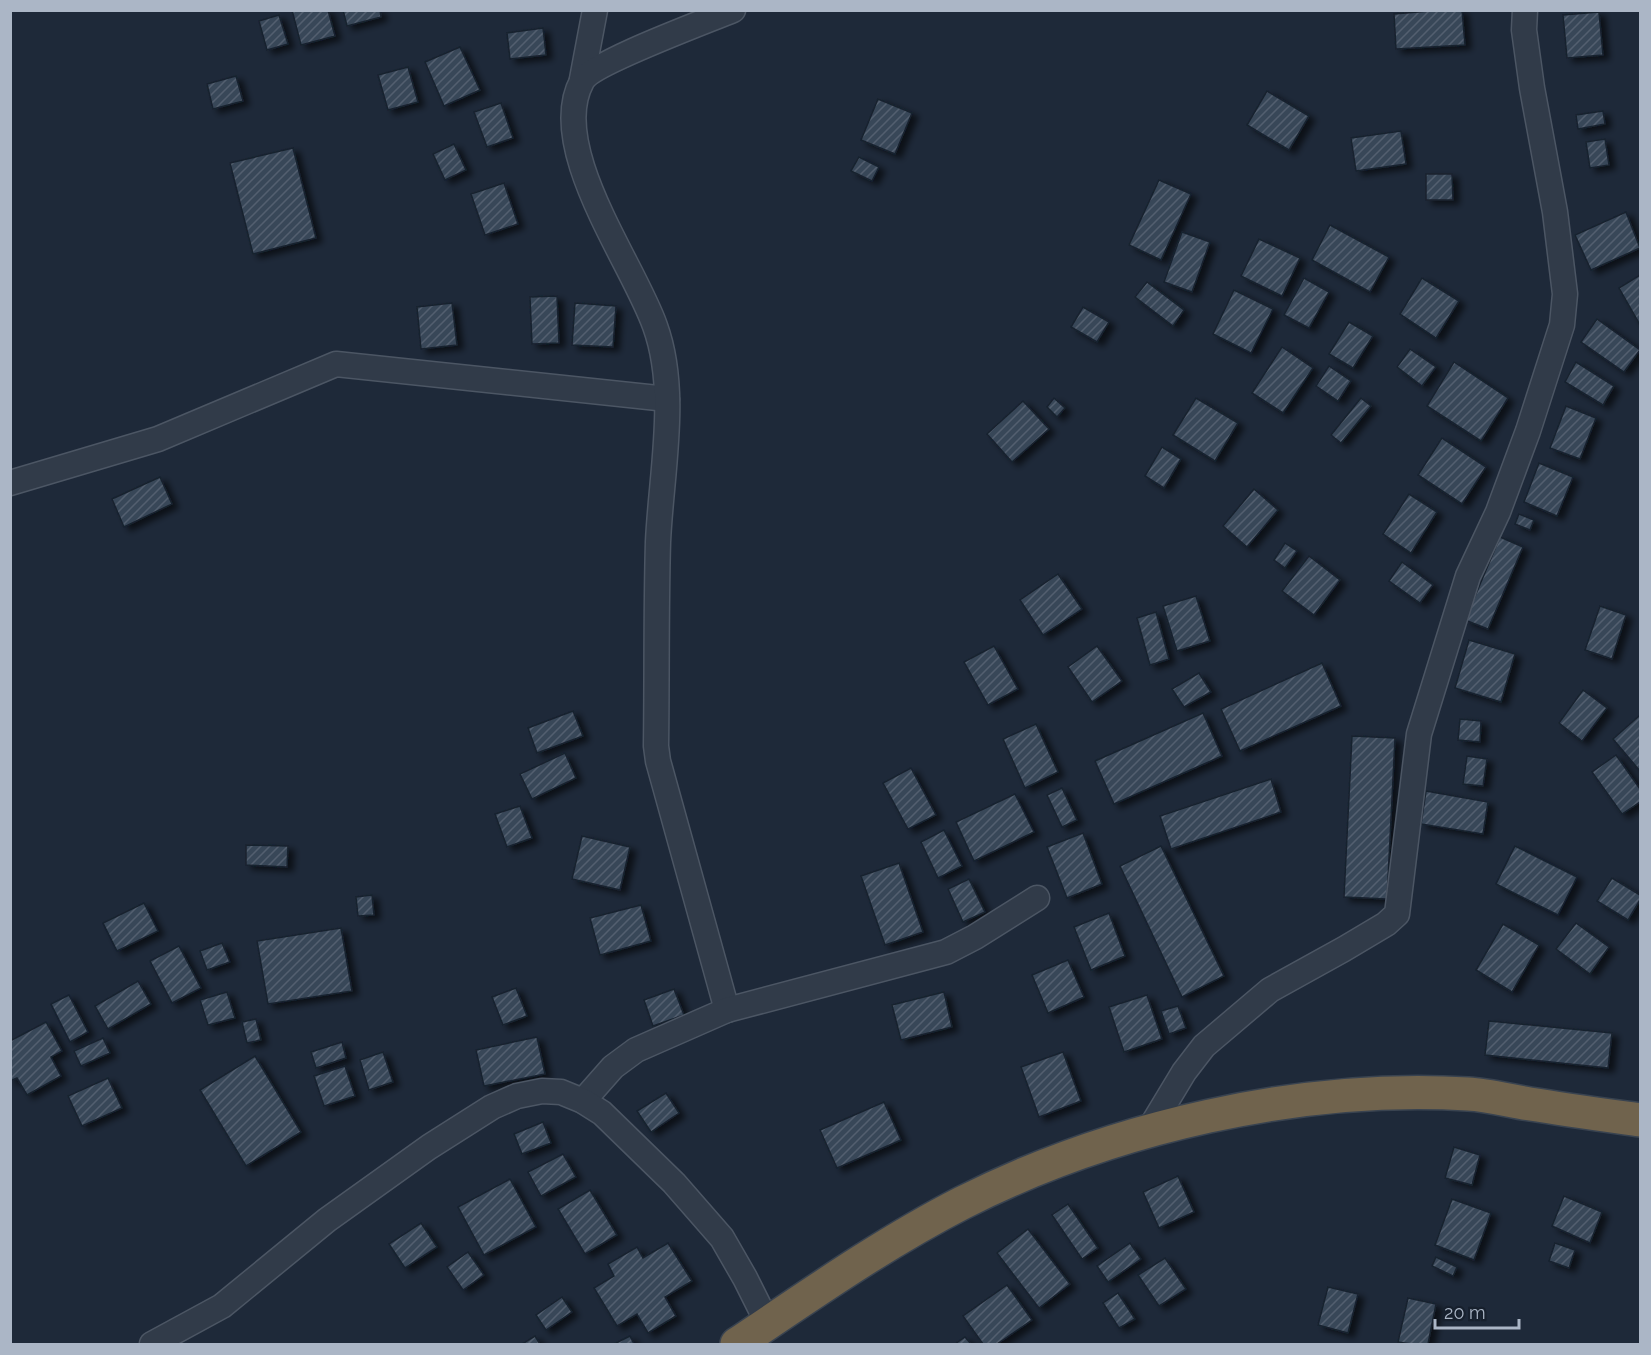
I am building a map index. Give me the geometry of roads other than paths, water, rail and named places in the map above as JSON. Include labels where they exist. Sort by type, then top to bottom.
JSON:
[{"type":"highway","points":[[737,1344],[897,1240],[962,1203],[1041,1167],[1149,1130],[1203,1117],[1312,1100],[1394,1093],[1470,1094],[1641,1120]]},
{"type":"street","points":[[596,10],[575,102],[573,126],[576,147],[598,209],[655,326],[666,371],[667,399],[658,542],[656,746],[658,761],[726,1010]]},
{"type":"street","points":[[582,79],[616,58],[733,10]]},
{"type":"street","points":[[1149,1130],[1184,1072],[1204,1046],[1270,990],[1386,924],[1397,914],[1419,734],[1468,576],[1502,502],[1528,431],[1562,325],[1565,294],[1555,212],[1532,88],[1524,30],[1525,10]]},
{"type":"street","points":[[10,483],[158,439],[336,364],[667,399]]},
{"type":"street","points":[[583,1101],[613,1067],[636,1050],[726,1010],[945,952],[975,937],[1037,898]]},
{"type":"street","points":[[152,1344],[222,1306],[327,1220],[429,1147],[492,1107],[517,1096],[542,1091],[561,1092],[583,1101],[602,1113],[674,1183],[722,1238],[768,1324]]}]
